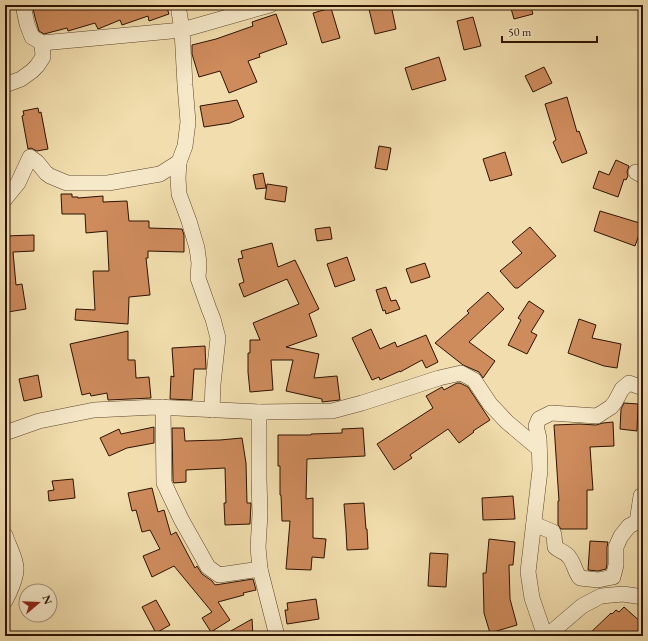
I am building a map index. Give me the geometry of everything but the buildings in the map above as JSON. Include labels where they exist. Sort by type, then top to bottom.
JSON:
[{"type":"street","points":[[23,5],[27,24],[32,37],[42,44],[182,30],[270,5]]},
{"type":"street","points":[[178,5],[182,30],[188,122],[184,146],[179,162],[179,194],[197,248],[199,263],[198,278],[213,319],[218,338],[212,410]]},
{"type":"street","points":[[5,84],[20,79],[37,66],[43,57],[42,44]]},
{"type":"street","points":[[5,199],[18,183],[30,157],[38,162],[50,176],[67,183],[108,183],[160,174],[179,162]]},
{"type":"street","points":[[5,433],[39,421],[94,410],[163,407],[259,412],[332,411],[439,378],[461,373],[474,380],[490,404],[507,422],[539,449]]},
{"type":"street","points":[[643,388],[629,384],[622,389],[611,407],[597,416],[550,413],[539,419],[536,426],[539,438],[540,470],[528,572],[532,598],[546,636],[582,606],[601,596],[623,594],[643,597]]},
{"type":"street","points":[[163,407],[164,483],[181,519],[208,567],[220,575],[260,569]]},
{"type":"street","points":[[259,412],[260,514],[258,547],[260,569],[277,636]]},
{"type":"street","points":[[534,524],[553,532],[555,548],[569,557],[580,578],[598,580],[613,577],[616,565],[616,547],[621,536],[629,526],[637,522],[641,496],[643,495]]},
{"type":"street","points":[[5,535],[16,569],[11,589],[5,601]]}]
